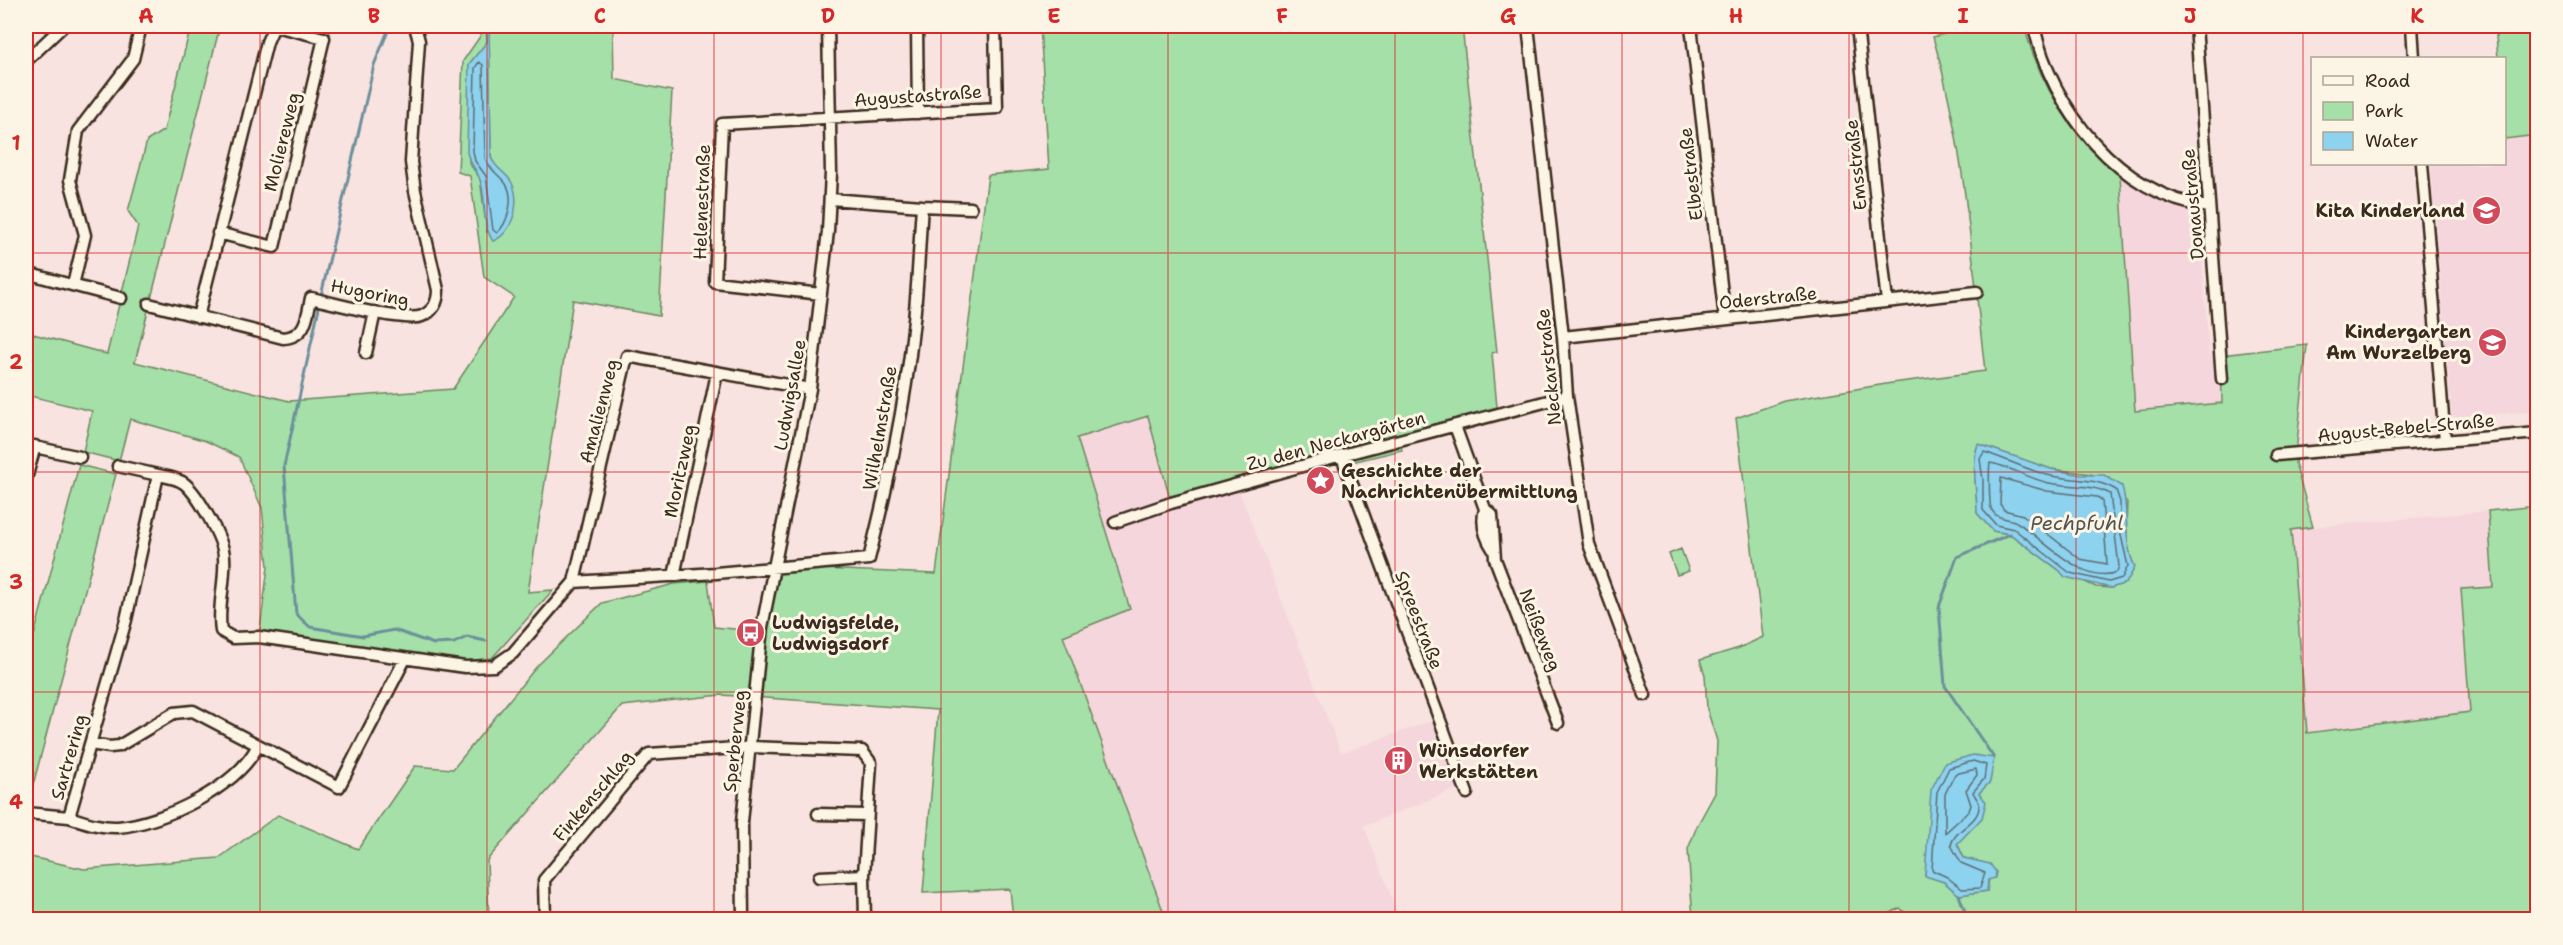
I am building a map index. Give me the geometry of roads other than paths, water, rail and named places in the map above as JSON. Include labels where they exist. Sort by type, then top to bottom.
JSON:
[{"type":"street","points":[[26,61],[63,26]]},
{"type":"street","points":[[73,285],[85,235],[70,180],[78,131],[133,59],[141,26]]},
{"type":"street","points":[[149,304],[198,317],[267,42],[274,26]]},
{"type":"street","name":"Moliereweg","points":[[218,233],[274,247],[324,38],[274,26]]},
{"type":"street","name":"Hugoring","points":[[198,317],[283,338],[293,337],[300,333],[305,324],[311,298],[411,319],[429,313],[438,299],[438,290],[415,191],[411,162],[420,41],[415,26]]},
{"type":"street","name":"Ludwigsallee","points":[[774,567],[810,389],[821,294],[830,199],[828,26]]},
{"type":"street","points":[[917,26],[918,112]]},
{"type":"street","name":"Augustastraße","points":[[830,118],[997,108],[995,26]]},
{"type":"street","name":"Neckarstraße","points":[[1528,26],[1563,337],[1567,396],[1589,544],[1645,695]]},
{"type":"street","name":"Elbestraße","points":[[1691,26],[1725,319]]},
{"type":"street","name":"Emsstraße","points":[[1857,26],[1887,302]]},
{"type":"street","points":[[2034,26],[2040,54],[2055,88],[2098,146],[2122,169],[2156,190],[2185,204],[2208,207]]},
{"type":"street","name":"Donaustraße","points":[[2196,26],[2222,379]]},
{"type":"street","points":[[2412,26],[2414,57]]},
{"type":"street","name":"Helenestraße","points":[[821,294],[715,282],[722,124],[830,118]]},
{"type":"street","points":[[2422,165],[2445,441]]},
{"type":"street","points":[[830,199],[971,208]]},
{"type":"street","name":"Wilhelmstraße","points":[[774,567],[869,559],[891,473],[914,329],[922,206]]},
{"type":"street","points":[[26,273],[121,298]]},
{"type":"street","name":"Oderstraße","points":[[1563,337],[1977,292]]},
{"type":"street","points":[[366,353],[375,312]]},
{"type":"street","name":"Amalienweg","points":[[574,582],[627,356],[810,389]]},
{"type":"street","name":"Moritzweg","points":[[674,576],[717,373]]},
{"type":"street","name":"Zu den Neckargärten","points":[[1115,522],[1171,503],[1567,396]]},
{"type":"street","name":"Neißeweg","points":[[1455,426],[1485,509],[1492,515],[1495,538],[1493,549],[1558,723]]},
{"type":"street","name":"August-Bebel-Straße","points":[[2277,455],[2538,433]]},
{"type":"street","points":[[26,479],[30,445],[80,457]]},
{"type":"street","name":"Spreestraße","points":[[1342,457],[1467,793]]},
{"type":"street","points":[[118,466],[183,482],[219,539],[225,555],[219,617],[221,631],[233,638],[259,637],[465,667],[494,666],[513,653],[574,582],[774,567]]},
{"type":"street","name":"Sartrering","points":[[158,475],[126,620],[69,817],[96,826],[118,827],[182,808],[231,778],[252,757],[258,745]]},
{"type":"street","name":"Sperberweg","points":[[743,920],[742,822],[752,747],[762,627],[774,567]]},
{"type":"street","points":[[90,744],[119,746],[174,713],[184,710],[193,711],[339,787],[405,659]]},
{"type":"street","name":"Finkenschlag","points":[[545,920],[544,880],[649,754],[752,747],[862,751],[871,763],[867,815]]},
{"type":"street","points":[[26,813],[69,817]]},
{"type":"street","points":[[818,814],[867,815],[864,876],[866,920]]},
{"type":"street","points":[[819,877],[864,876]]},
{"type":"water","points":[[486,26],[489,26],[491,157],[495,165],[512,183],[516,199],[510,224],[500,237],[493,241],[485,218],[482,185],[467,152],[469,64],[487,42]]},
{"type":"water","name":"Pechpfuhl","points":[[1978,444],[2051,469],[2081,475],[2104,475],[2122,486],[2126,506],[2127,537],[2135,567],[2126,583],[2111,588],[2065,577],[2059,570],[2010,534],[1993,531],[1977,513],[1975,469]]},
{"type":"water","points":[[1973,755],[1994,758],[1990,782],[1979,793],[1986,802],[1982,818],[1957,844],[1964,858],[1990,864],[1996,872],[1995,878],[1988,880],[1987,891],[1959,895],[1944,882],[1925,876],[1931,790],[1945,763]]},
{"type":"waterway","points":[[321,296],[374,65],[390,26]]},
{"type":"waterway","points":[[320,303],[284,466],[296,614],[310,627],[363,636],[394,630],[434,644],[454,643],[467,637],[486,641]]},
{"type":"waterway","points":[[1994,758],[1945,686],[1939,607],[1957,557],[2010,534]]},
{"type":"waterway","points":[[1959,895],[1968,920]]},
{"type":"place","name":"Kita Kinderland","points":[[2486,211]]},
{"type":"place","name":"Kindergarten Am Wurzelberg","points":[[2492,342]]},
{"type":"place","name":"Geschichte der Nachrichtenübermittlung","points":[[1320,481]]},
{"type":"place","name":"Ludwigsfelde, Ludwigsdorf","points":[[751,633]]},
{"type":"place","name":"Wünsdorfer Werkstätten","points":[[1398,761]]}]
